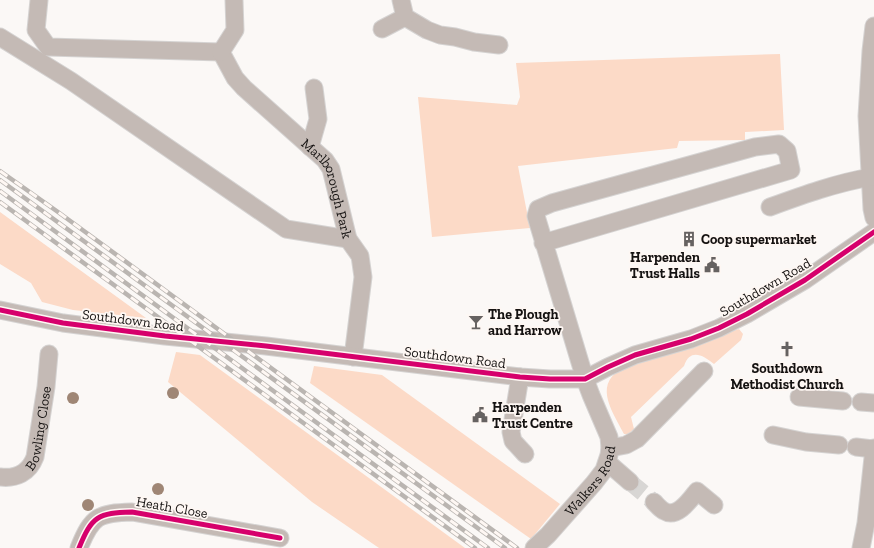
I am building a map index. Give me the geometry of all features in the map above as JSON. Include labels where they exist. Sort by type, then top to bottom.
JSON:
[{"type":"street","points":[[39,0],[36,30],[48,47],[221,52],[235,30],[234,0]]},
{"type":"street","points":[[401,0],[405,17],[426,30],[440,35],[474,42],[499,45]]},
{"type":"street","points":[[382,29],[405,17]]},
{"type":"street","points":[[874,26],[867,116],[872,209],[874,218]]},
{"type":"street","points":[[0,37],[71,81],[286,229],[348,239]]},
{"type":"street","name":"Marlborough Park","points":[[221,52],[235,78],[244,88],[325,160],[330,169],[348,239],[360,256],[363,277],[353,356]]},
{"type":"street","points":[[310,147],[318,119],[314,88]]},
{"type":"street","name":"Walkers Road","points":[[534,548],[548,535],[594,483],[604,470],[609,455],[609,437],[590,395],[543,243],[536,216],[538,209],[552,203],[755,147],[779,144],[787,151],[791,170],[543,243]]},
{"type":"street","points":[[770,207],[845,181],[871,177]]},
{"type":"street","name":"Southdown Road","points":[[0,310],[63,323],[165,336],[353,356],[520,377],[550,379],[585,378],[635,356],[691,339],[719,328],[747,314],[804,280],[874,232]]},
{"type":"street","name":"Bowling Close","points":[[0,477],[14,477],[23,474],[32,465],[35,457],[46,387],[49,354]]},
{"type":"street","points":[[630,482],[609,455],[637,439],[704,371]]},
{"type":"street","points":[[520,377],[511,432],[513,441],[525,454]]},
{"type":"street","points":[[799,397],[843,401]]},
{"type":"street","points":[[773,436],[806,442],[839,445]]},
{"type":"street","points":[[856,448],[874,449],[870,523],[861,548]]},
{"type":"street","points":[[654,502],[664,511],[675,512],[683,508],[698,491],[714,505]]},
{"type":"street","name":"Heath Close","points":[[79,548],[88,526],[95,520],[103,515],[125,512],[280,538]]},
{"type":"shaded area","points":[[780,54],[784,130],[745,132],[745,140],[679,141],[677,148],[518,166],[530,228],[432,237],[418,97],[517,105],[520,97],[516,63]]},
{"type":"shaded area","points":[[0,212],[146,318],[73,310],[42,302],[31,283],[0,264]]},
{"type":"shaded area","points":[[739,329],[743,334],[741,340],[714,364],[701,356],[693,355],[690,357],[684,366],[631,417],[634,429],[628,434],[624,434],[608,400],[608,384],[612,377],[620,370]]},
{"type":"shaded area","points":[[176,352],[200,355],[465,548],[379,548],[312,502],[168,382]]},
{"type":"shaded area","points":[[314,366],[382,375],[560,504],[531,539],[310,383]]},
{"type":"tunnel","points":[[630,482],[654,502]]},
{"type":"railway","points":[[0,171],[517,548]]},
{"type":"railway","points":[[0,180],[505,548]]},
{"type":"railway","points":[[0,191],[488,548]]},
{"type":"railway","points":[[0,202],[475,548]]},
{"type":"cycle path","points":[[0,310],[63,323],[165,336],[266,346],[520,377],[585,379],[635,355],[691,339],[719,328],[747,314],[805,280],[874,232]]},
{"type":"cycle path","points":[[79,548],[88,529],[98,518],[104,515],[132,512],[280,538]]},
{"type":"place","name":"Coop supermarket","points":[[689,239]]},
{"type":"place","name":"Harpenden Trust Halls","points":[[712,265]]},
{"type":"place","name":"The Plough and Harrow","points":[[476,322]]},
{"type":"place","name":"Southdown Methodist Church","points":[[787,349]]},
{"type":"place","name":"Harpenden Trust Centre","points":[[480,415]]}]
